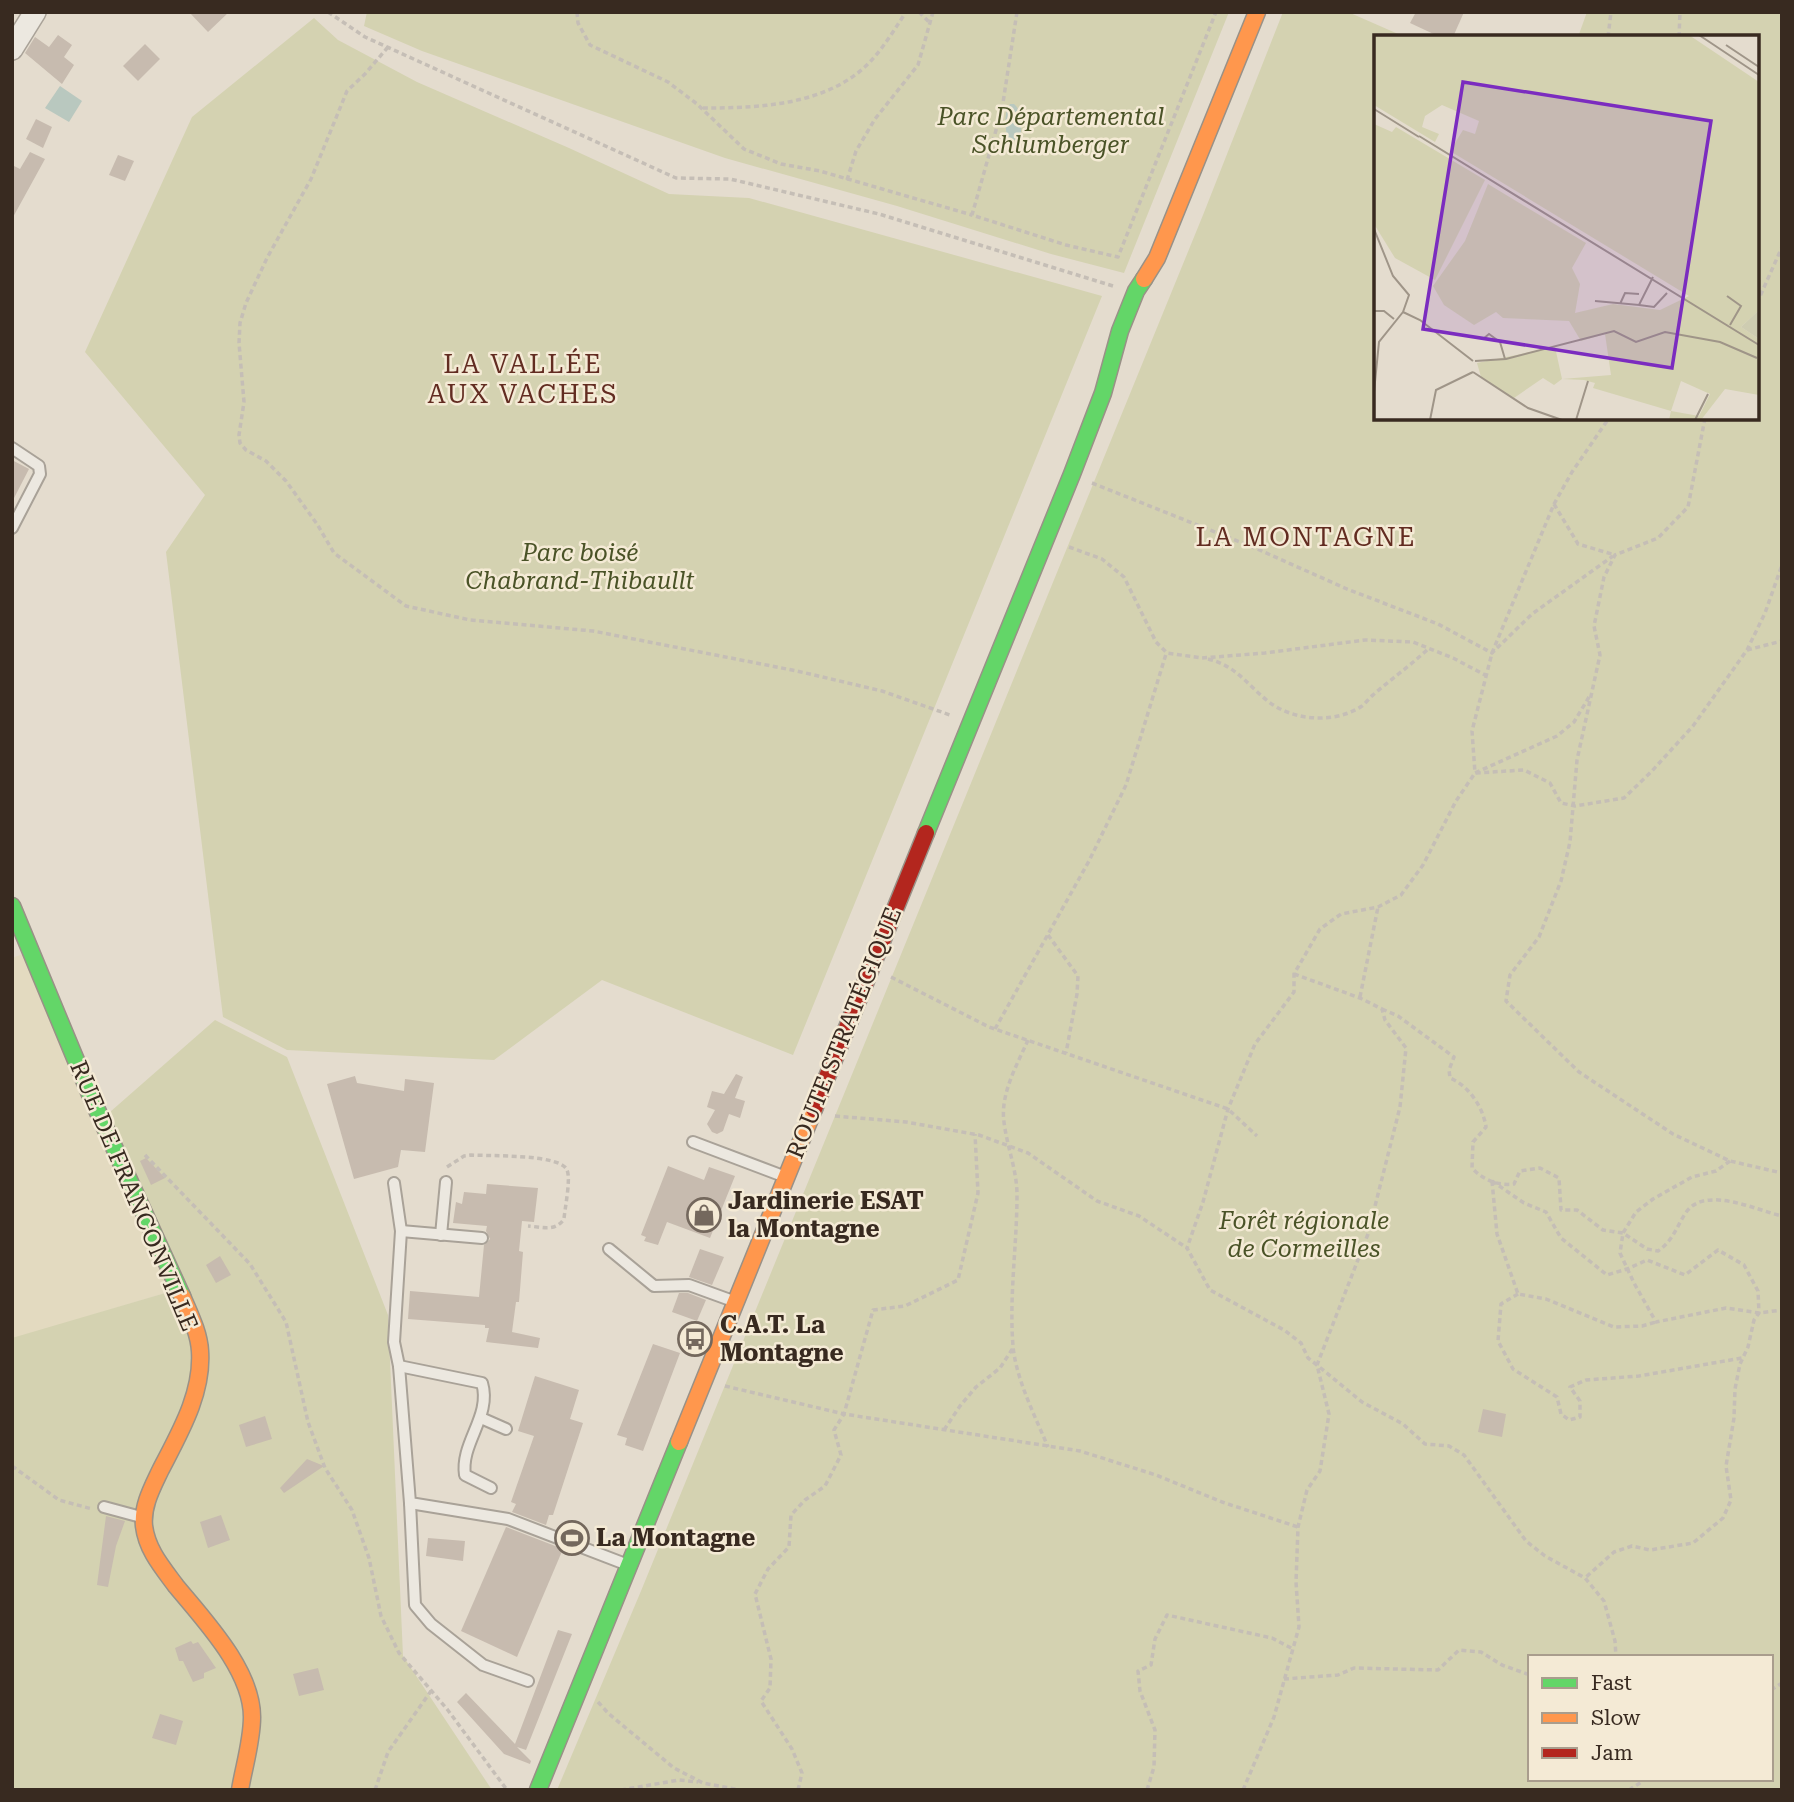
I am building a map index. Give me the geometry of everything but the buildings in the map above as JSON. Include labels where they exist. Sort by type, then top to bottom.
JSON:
[{"type":"street","points":[[12,49],[35,12]]},
{"type":"street","name":"ROUTE STRATÉGIQUE","points":[[538,1790],[1103,393],[1133,336],[1149,297],[1157,258],[1254,16]]},
{"type":"street","name":"RUE DE FRANCONVILLE","points":[[12,906],[87,1088],[180,1290],[200,1351],[198,1383],[189,1411],[151,1490],[144,1517],[146,1540],[153,1555],[229,1653],[244,1683],[252,1713],[240,1790]]},
{"type":"lane","points":[[12,448],[39,466],[40,474],[12,528]]},
{"type":"lane","points":[[693,1142],[786,1177]]},
{"type":"lane","points":[[441,1235],[446,1182]]},
{"type":"lane","points":[[394,1183],[401,1231],[394,1342],[399,1366],[410,1503],[415,1605],[431,1624],[482,1665],[527,1681]]},
{"type":"lane","points":[[401,1231],[482,1238]]},
{"type":"lane","points":[[609,1249],[654,1286],[689,1285],[735,1302]]},
{"type":"lane","points":[[399,1366],[482,1384],[484,1392],[481,1418],[468,1447],[464,1470],[465,1475],[491,1488]]},
{"type":"lane","points":[[481,1418],[506,1429]]},
{"type":"lane","points":[[410,1503],[508,1519],[628,1565]]},
{"type":"lane","points":[[104,1507],[144,1517]]},
{"type":"path","points":[[328,12],[365,37],[676,178],[730,179],[878,214],[1123,289]]},
{"type":"path","points":[[577,12],[578,23],[590,45],[668,82],[701,108],[744,149],[782,164],[820,171],[1066,245],[1118,257],[1216,12]]},
{"type":"path","points":[[701,108],[773,104],[817,96],[859,72],[887,43],[906,12]]},
{"type":"path","points":[[919,12],[930,23]]},
{"type":"path","points":[[847,180],[856,151],[875,119],[918,65],[933,12]]},
{"type":"path","points":[[972,215],[1002,109],[1017,12]]},
{"type":"path","points":[[1608,35],[1611,12]]},
{"type":"path","points":[[1679,35],[1680,12]]},
{"type":"path","points":[[388,47],[365,75],[347,91],[311,179],[267,258],[246,303],[240,323],[239,343],[244,402],[240,443],[246,450],[266,461],[286,481],[334,553],[406,606],[470,620],[593,631],[784,668],[882,691],[950,715]]},
{"type":"path","points":[[1759,299],[1782,247]]},
{"type":"path","points":[[1475,773],[1472,731],[1492,653],[1554,504],[1608,420]]},
{"type":"path","points":[[1492,653],[1532,614],[1615,555],[1658,538],[1688,507],[1704,420]]},
{"type":"path","points":[[1072,474],[1255,548],[1347,589],[1438,624],[1492,653]]},
{"type":"path","points":[[1554,504],[1578,544],[1615,555]]},
{"type":"path","points":[[1046,538],[1102,559],[1124,578],[1156,642],[1167,653],[1223,663],[1284,711],[1317,719],[1339,715],[1361,706],[1429,649]]},
{"type":"path","points":[[1615,555],[1604,577],[1594,626],[1600,655],[1577,760],[1575,806],[1561,880],[1539,937],[1510,975],[1506,1001],[1580,1072],[1673,1134],[1730,1161],[1782,1173]]},
{"type":"path","points":[[1475,773],[1524,770],[1550,783],[1561,803],[1575,806],[1623,798],[1693,726],[1747,650],[1765,613],[1782,565]]},
{"type":"path","points":[[1202,658],[1365,640],[1413,642],[1487,676]]},
{"type":"path","points":[[1747,650],[1782,641]]},
{"type":"path","points":[[995,1029],[1048,935],[1126,785],[1167,653]]},
{"type":"path","points":[[1188,1248],[1228,1109],[1255,1044],[1294,992],[1294,974],[1320,929],[1341,914],[1378,907],[1401,895],[1423,866],[1456,801],[1475,773],[1557,736],[1574,722],[1592,692]]},
{"type":"path","points":[[1360,998],[1378,907]]},
{"type":"path","points":[[1048,935],[1078,976],[1066,1053]]},
{"type":"path","points":[[870,966],[995,1029],[1228,1109],[1257,1136]]},
{"type":"path","points":[[1294,974],[1360,998],[1398,1016],[1454,1057],[1448,1070],[1450,1078],[1460,1083],[1483,1112],[1486,1127],[1473,1142],[1472,1168],[1481,1178],[1514,1184],[1520,1171],[1540,1168],[1559,1178],[1561,1210],[1577,1210],[1603,1230],[1623,1233],[1647,1249],[1658,1251],[1668,1244],[1686,1212],[1696,1202],[1712,1198],[1782,1216]]},
{"type":"path","points":[[1243,1790],[1273,1717],[1299,1627],[1296,1582],[1298,1527],[1307,1490],[1320,1471],[1329,1414],[1317,1365],[1368,1234],[1400,1107],[1406,1048],[1385,1020],[1382,1009]]},
{"type":"path","points":[[1028,1040],[1005,1097],[1003,1119],[1015,1167],[1017,1191],[1013,1348],[1028,1401],[1048,1447]]},
{"type":"path","points":[[812,1111],[824,1116],[906,1122],[975,1134],[1009,1146],[1028,1153],[1097,1201],[1139,1216],[1188,1248],[1210,1290],[1284,1330],[1301,1343],[1308,1358],[1362,1402],[1403,1424],[1425,1444],[1449,1446],[1464,1455],[1526,1542],[1545,1556],[1585,1577],[1604,1601],[1615,1641],[1616,1655]]},
{"type":"path","points":[[798,1790],[802,1773],[792,1749],[761,1701],[770,1688],[771,1659],[755,1594],[768,1569],[789,1547],[791,1515],[825,1486],[841,1455],[834,1430],[844,1414],[873,1310],[905,1306],[958,1280],[978,1193],[975,1134]]},
{"type":"path","points":[[141,1150],[250,1264],[286,1322],[308,1422],[325,1468],[352,1510],[369,1558],[381,1616],[399,1653],[447,1709],[507,1790]]},
{"type":"path","points":[[446,1182],[446,1168],[464,1156],[522,1157],[557,1161],[565,1165],[569,1172],[564,1219],[554,1228],[528,1226]]},
{"type":"path","points":[[1656,1322],[1620,1253],[1623,1233],[1636,1212],[1653,1199],[1692,1177],[1716,1171],[1730,1161]]},
{"type":"path","points":[[1492,1181],[1524,1203],[1546,1212],[1561,1238],[1607,1275],[1647,1260],[1685,1275],[1718,1250],[1744,1265],[1758,1291],[1759,1313],[1754,1320],[1735,1389],[1734,1418],[1726,1466],[1731,1500],[1723,1518],[1693,1543],[1650,1550],[1632,1546],[1614,1552],[1585,1577]]},
{"type":"path","points":[[1492,1181],[1497,1234],[1518,1294]]},
{"type":"path","points":[[1742,1358],[1639,1376],[1586,1380],[1570,1387],[1580,1401],[1580,1417],[1569,1420],[1561,1414],[1557,1397],[1513,1369],[1498,1341],[1501,1304],[1518,1294],[1546,1298],[1614,1327],[1643,1326],[1726,1308],[1759,1313],[1782,1310]]},
{"type":"path","points":[[944,1430],[960,1406],[976,1387],[1000,1368],[1013,1348]]},
{"type":"path","points":[[724,1386],[844,1414],[1080,1451],[1156,1475],[1222,1502],[1298,1527]]},
{"type":"path","points":[[12,1466],[59,1500],[88,1509],[104,1507]]},
{"type":"path","points":[[1147,1790],[1154,1767],[1155,1730],[1139,1691],[1138,1671],[1151,1665],[1155,1640],[1167,1615],[1272,1638],[1293,1649]]},
{"type":"path","points":[[1284,1679],[1338,1675],[1354,1668],[1438,1670],[1459,1650],[1481,1653],[1502,1665],[1528,1674]]},
{"type":"path","points":[[579,1688],[590,1693],[609,1714],[674,1768],[703,1783]]},
{"type":"path","points":[[375,1790],[388,1752],[431,1691]]},
{"type":"path","points":[[621,1790],[679,1780],[740,1790]]},
{"type":"shaded area","points":[[60,86],[82,101],[69,122],[45,108]]},
{"type":"shaded area","points":[[1010,104],[1017,107],[1021,120],[1020,138],[1012,141],[1007,138],[1006,125],[1006,112]]},
{"type":"shaded area","points":[[23,954],[172,1291],[12,1339],[12,958]]},
{"type":"green space","name":"Parc Départemental Schlumberger","points":[[367,12],[1229,12],[1124,273],[725,158],[422,51],[364,26]]},
{"type":"green space","name":"Forêt régionale de Cormeilles","points":[[1283,12],[1348,12],[1400,35],[1374,35],[1374,420],[1759,420],[1759,35],[1579,35],[1587,12],[1782,12],[1782,1790],[557,1790],[641,1591],[1203,215]]},
{"type":"green space","name":"Parc boisé Chabrand-Thibaullt","points":[[314,18],[338,40],[417,82],[669,194],[749,198],[1102,296],[793,1055],[602,980],[494,1060],[287,1050],[223,1017],[166,552],[205,495],[85,352],[192,117]]},
{"type":"green space","points":[[215,1020],[287,1057],[388,1315],[403,1656],[492,1790],[12,1790],[12,1338],[172,1291],[94,1126]]},
{"type":"traffic: fast","points":[[926,833],[1072,474],[1103,393],[1120,331],[1136,291],[1144,279]]},
{"type":"traffic: fast","points":[[12,906],[92,1099],[182,1296]]},
{"type":"traffic: fast","points":[[538,1790],[679,1442]]},
{"type":"traffic: slow","points":[[1144,279],[1157,258],[1257,12]]},
{"type":"traffic: slow","points":[[679,1442],[814,1109]]},
{"type":"traffic: slow","points":[[182,1296],[199,1344],[198,1383],[175,1443],[148,1497],[144,1526],[148,1543],[156,1558],[212,1630],[244,1681],[250,1699],[252,1726],[240,1790]]},
{"type":"traffic: jam","points":[[814,1109],[926,833]]},
{"type":"place","name":"Jardinerie ESAT la Montagne","points":[[704,1215]]},
{"type":"place","name":"C.A.T. La Montagne","points":[[695,1339]]},
{"type":"place","name":"La Montagne","points":[[572,1538]]},
{"type":"district","name":"LA VALLÉE AUX VACHES","points":[[523,379]]},
{"type":"district","name":"LA MONTAGNE","points":[[1306,537]]}]
